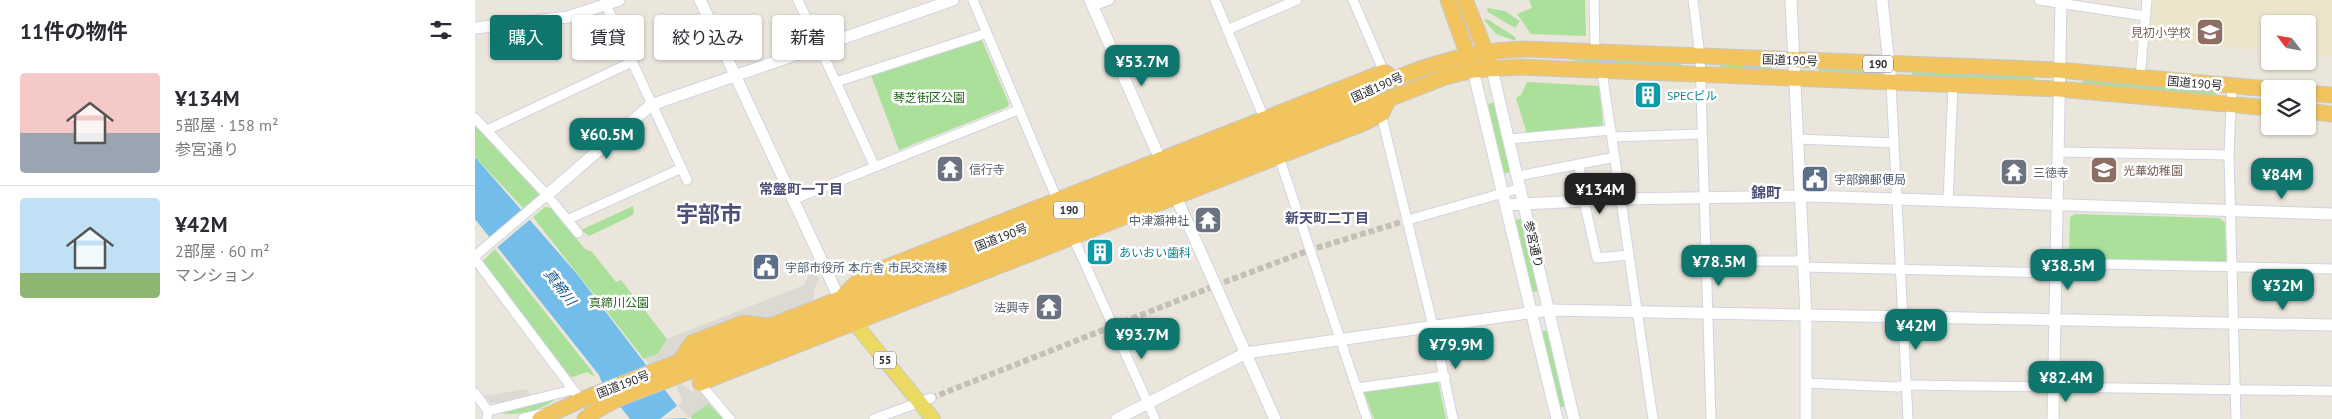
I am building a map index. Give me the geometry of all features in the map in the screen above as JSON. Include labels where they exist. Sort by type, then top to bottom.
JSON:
[{"type":"highway","points":[[1448,0],[1469,54],[1473,70]]},
{"type":"highway","points":[[1465,0],[1492,69]]},
{"type":"highway","name":"国道190号","points":[[545,416],[577,395],[610,396],[658,378],[689,372],[846,311],[1065,218],[1272,138],[1377,86],[1390,75],[1469,54],[1519,49],[1595,51],[2059,70],[2261,89]]},
{"type":"highway","name":"国道190号","points":[[1272,138],[1375,110],[1389,99],[1445,77],[1473,70],[1520,67],[1891,83],[2059,88],[2261,107]]},
{"type":"highway","points":[[846,311],[1065,218],[1272,138],[1390,75]]},
{"type":"highway","points":[[2316,94],[2332,95]]},
{"type":"highway","points":[[2316,112],[2332,114]]},
{"type":"highway","name":"国道190号","points":[[689,372],[773,326],[846,311]]},
{"type":"highway","name":"国道190号","points":[[575,419],[592,417],[610,396]]},
{"type":"main road","name":"55","points":[[846,311],[925,400],[933,419]]},
{"type":"street","points":[[475,28],[568,17],[619,0]]},
{"type":"street","points":[[700,0],[792,200],[846,311]]},
{"type":"street","points":[[844,37],[953,0]]},
{"type":"street","points":[[973,0],[1018,110],[1155,419]]},
{"type":"street","points":[[1109,0],[1091,3],[1275,419]]},
{"type":"street","points":[[1215,0],[1272,138],[1367,419]]},
{"type":"street","points":[[1227,30],[1297,0]]},
{"type":"street","points":[[1353,0],[1390,75]]},
{"type":"street","points":[[1594,0],[1595,51]]},
{"type":"street","points":[[1693,0],[1701,75],[1701,134],[1711,419]]},
{"type":"street","points":[[1791,0],[1806,315],[1806,419]]},
{"type":"street","points":[[1882,0],[1891,83],[1908,419]]},
{"type":"street","points":[[2039,0],[2061,1],[2145,16]]},
{"type":"street","points":[[2141,78],[2147,0]]},
{"type":"street","points":[[801,1],[806,15]]},
{"type":"street","points":[[2053,419],[2061,1]]},
{"type":"street","points":[[606,5],[687,180]]},
{"type":"street","points":[[836,82],[987,33]]},
{"type":"street","points":[[475,393],[487,415],[577,395],[475,257],[651,105],[779,60]]},
{"type":"street","points":[[825,60],[875,167]]},
{"type":"street","points":[[487,130],[632,62]]},
{"type":"street","name":"参宮通り","points":[[1492,69],[1575,419]]},
{"type":"street","name":"参宮通り","points":[[1473,70],[1557,419]]},
{"type":"street","points":[[1602,71],[1653,419]]},
{"type":"street","points":[[1948,202],[1953,85]]},
{"type":"street","points":[[2231,86],[2229,155],[2236,419]]},
{"type":"street","points":[[792,200],[1018,110]]},
{"type":"street","points":[[1375,110],[1407,220],[1445,376],[1453,419]]},
{"type":"street","points":[[475,118],[547,195],[577,233]]},
{"type":"street","points":[[1509,138],[1611,134],[1701,134]]},
{"type":"street","points":[[1798,139],[1894,143]]},
{"type":"street","points":[[2058,152],[2229,155]]},
{"type":"street","points":[[1518,176],[1615,157]]},
{"type":"street","points":[[1579,164],[1584,201],[1597,258],[1629,255]]},
{"type":"street","points":[[567,220],[682,168]]},
{"type":"street","points":[[1407,220],[1521,188]]},
{"type":"street","points":[[1506,205],[1621,199],[1801,196],[2332,214]]},
{"type":"street","points":[[1705,261],[1901,269],[2232,267],[2332,269]]},
{"type":"street","points":[[1117,419],[1246,353],[1340,338],[1549,310],[2332,324]]},
{"type":"street","points":[[689,372],[730,419]]},
{"type":"street","points":[[1357,388],[1445,376]]},
{"type":"street","points":[[1806,383],[1897,388],[1906,385],[2053,386],[2332,391]]},
{"type":"street","points":[[874,419],[925,400]]},
{"type":"street","points":[[524,419],[545,416]]},
{"type":"shaded area","name":"見初小学校","points":[[2153,0],[2332,0],[2332,57],[2316,56],[2316,15],[2261,15],[2261,50],[2149,40]]},
{"type":"shaded area","points":[[816,272],[819,280],[814,289],[814,299],[804,307],[771,320],[681,346],[672,356],[649,366],[645,358],[658,354],[667,339],[804,285],[809,275]]},
{"type":"shaded area","points":[[681,384],[692,392],[696,390],[710,403],[688,418],[678,405],[682,401],[676,385]]},
{"type":"shaded area","points":[[528,389],[530,397],[506,402],[491,403],[484,396]]},
{"type":"green space","points":[[1529,0],[1585,0],[1586,36],[1531,34],[1517,14],[1532,8]]},
{"type":"green space","points":[[1487,8],[1505,11],[1520,21],[1515,28],[1488,12]]},
{"type":"green space","points":[[1487,19],[1515,37],[1516,41],[1496,34],[1484,20]]},
{"type":"green space","name":"琴芝街区公園","points":[[979,39],[982,40],[1009,104],[1007,107],[899,150],[871,75]]},
{"type":"green space","points":[[1524,55],[1681,62],[1681,67],[1604,65],[1568,59],[1524,57]]},
{"type":"green space","points":[[1720,64],[1772,65],[1773,68],[1771,71],[1721,68]]},
{"type":"green space","points":[[1819,67],[1869,69],[1869,75],[1819,73]]},
{"type":"green space","points":[[1912,71],[2034,76],[2034,82],[1912,77]]},
{"type":"green space","points":[[2082,79],[2215,91],[2217,94],[2214,96],[2082,85]]},
{"type":"green space","points":[[1527,82],[1599,86],[1603,124],[1599,129],[1527,134],[1516,98],[1521,95]]},
{"type":"green space","points":[[1496,102],[1512,172],[1504,173],[1488,104]]},
{"type":"green space","points":[[475,124],[539,191],[538,198],[524,209],[477,159],[475,155]]},
{"type":"green space","points":[[633,206],[634,213],[631,216],[589,236],[581,230]]},
{"type":"green space","name":"真締川公園","points":[[545,207],[551,208],[585,249],[592,252],[616,282],[621,280],[667,339],[658,354],[644,359],[533,217]]},
{"type":"green space","points":[[2075,214],[2219,218],[2225,223],[2226,260],[2224,263],[2069,259],[2070,217]]},
{"type":"green space","points":[[1523,219],[1540,291],[1532,292],[1515,220]]},
{"type":"green space","name":"真締川公園","points":[[495,249],[595,377],[587,372],[573,377],[568,376],[482,262]]},
{"type":"green space","points":[[1549,330],[1566,406],[1558,408],[1541,332]]},
{"type":"green space","points":[[1438,380],[1446,419],[1374,419],[1364,392],[1367,388]]},
{"type":"green space","points":[[556,398],[546,406],[538,409],[512,414],[499,412]]},
{"type":"green space","points":[[708,403],[723,419],[692,419],[690,416]]},
{"type":"water","name":"真締川","points":[[475,157],[577,274],[687,419],[630,419],[602,383],[599,375],[475,219]]},
{"type":"pier","points":[[524,208],[532,218],[495,249],[487,240]]},
{"type":"pier","points":[[678,405],[688,418],[660,419]]},
{"type":"tunnel","points":[[931,398],[1310,250],[1408,220]]},
{"type":"place","name":"見初小学校","points":[[2210,32]]},
{"type":"place","name":"SPECビル","points":[[1648,95]]},
{"type":"place","name":"信行寺","points":[[950,169]]},
{"type":"place","name":"光華幼稚園","points":[[2104,170]]},
{"type":"place","name":"三徳寺","points":[[2014,172]]},
{"type":"place","name":"宇部錦郵便局","points":[[1815,179]]},
{"type":"place","name":"中津瀬神社","points":[[1208,220]]},
{"type":"place","name":"あいおい歯科","points":[[1100,252]]},
{"type":"place","name":"宇部市役所 本庁舎 市民交流棟","points":[[766,267]]},
{"type":"place","name":"法興寺","points":[[1049,307]]},
{"type":"district","name":"常盤町一丁目","points":[[801,189]]},
{"type":"district","name":"錦町","points":[[1766,192]]},
{"type":"district","name":"宇部市","points":[[709,214]]},
{"type":"district","name":"新天町二丁目","points":[[1327,218]]}]
